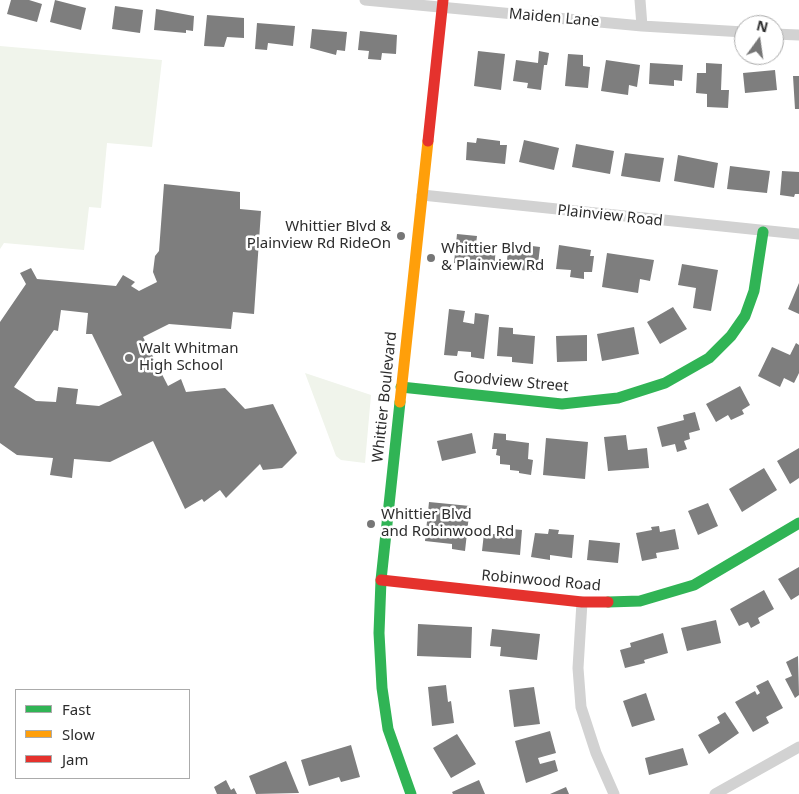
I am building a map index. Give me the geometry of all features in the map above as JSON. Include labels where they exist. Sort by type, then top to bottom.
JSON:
[{"type":"street","name":"Maiden Lane","points":[[365,0],[442,4],[642,26],[734,31]]},
{"type":"street","points":[[640,0],[642,26]]},
{"type":"street","name":"Whittier Boulevard","points":[[411,794],[388,729],[382,688],[379,633],[381,580],[442,4]]},
{"type":"street","points":[[784,34],[799,35]]},
{"type":"street","name":"Plainview Road","points":[[422,195],[763,232],[799,234]]},
{"type":"street","name":"Goodview Street","points":[[401,387],[562,404],[618,398],[665,383],[709,358],[731,336],[745,316],[754,292],[763,232]]},
{"type":"street","name":"Robinwood Road","points":[[381,580],[582,602],[640,601],[694,585],[799,523]]},
{"type":"street","points":[[582,602],[578,668],[581,707],[596,754],[614,794]]},
{"type":"street","points":[[715,794],[799,747]]},
{"type":"shaded area","points":[[0,46],[162,60],[152,147],[107,143],[101,208],[89,207],[84,250],[4,243],[0,249]]},
{"type":"shaded area","points":[[305,373],[371,395],[365,463],[341,460],[336,456]]},
{"type":"building","points":[[11,0],[29,0],[42,4],[37,22],[7,14]]},
{"type":"building","points":[[55,0],[86,8],[81,30],[50,22]]},
{"type":"building","points":[[115,6],[143,10],[140,33],[112,29]]},
{"type":"building","points":[[156,9],[194,16],[193,31],[186,30],[186,33],[154,30]]},
{"type":"building","points":[[207,15],[244,18],[244,38],[227,37],[224,47],[204,46]]},
{"type":"building","points":[[257,23],[295,26],[293,46],[268,43],[267,50],[255,49]]},
{"type":"building","points":[[312,29],[347,32],[345,51],[337,50],[336,55],[310,48]]},
{"type":"building","points":[[360,31],[397,35],[396,54],[382,53],[381,60],[368,59],[369,51],[358,50]]},
{"type":"building","points":[[478,51],[505,54],[501,90],[474,86]]},
{"type":"building","points":[[539,51],[549,53],[547,65],[544,65],[541,90],[527,88],[528,83],[513,81],[516,60],[538,63]]},
{"type":"building","points":[[568,54],[583,55],[583,66],[590,67],[588,88],[565,86]]},
{"type":"building","points":[[606,60],[640,65],[637,87],[629,85],[628,95],[601,91]]},
{"type":"building","points":[[650,63],[683,65],[682,81],[674,80],[674,86],[649,84]]},
{"type":"building","points":[[706,63],[722,64],[721,90],[729,90],[728,108],[707,107],[707,94],[696,93],[697,73],[706,73]]},
{"type":"building","points":[[775,70],[777,90],[745,93],[743,73]]},
{"type":"building","points":[[793,76],[799,76],[799,109],[795,109]]},
{"type":"building","points":[[477,138],[500,141],[500,145],[507,145],[505,164],[466,160],[467,142],[476,143]]},
{"type":"building","points":[[524,140],[559,148],[554,170],[519,162]]},
{"type":"building","points":[[576,144],[614,151],[610,174],[572,167]]},
{"type":"building","points":[[625,153],[664,158],[660,182],[621,176]]},
{"type":"building","points":[[678,155],[718,163],[714,188],[674,181]]},
{"type":"building","points":[[730,166],[770,171],[767,193],[727,189]]},
{"type":"building","points":[[782,171],[799,172],[799,194],[795,194],[794,197],[780,195]]},
{"type":"building","name":"Walt Whitman High School","points":[[164,184],[240,192],[240,209],[261,211],[254,314],[233,312],[231,329],[169,324],[143,337],[168,386],[181,379],[186,392],[225,388],[245,409],[273,404],[297,453],[282,468],[263,470],[260,464],[226,498],[220,490],[204,502],[202,499],[185,509],[153,441],[110,462],[74,459],[72,478],[50,475],[53,458],[17,455],[0,443],[0,322],[26,284],[20,273],[31,268],[37,279],[116,286],[123,275],[135,282],[131,286],[139,291],[157,282],[153,272],[155,256],[159,251]],"holes":[[[61,310],[88,313],[86,334],[92,334],[122,395],[99,406],[76,404],[78,389],[58,387],[56,402],[36,401],[14,387],[54,330],[58,331]]]},
{"type":"building","points":[[457,234],[477,236],[476,244],[496,246],[494,271],[465,269],[466,264],[454,263]]},
{"type":"building","points":[[509,243],[540,247],[537,272],[506,268]]},
{"type":"building","points":[[559,245],[591,250],[590,256],[594,256],[592,272],[584,272],[584,279],[570,277],[571,270],[556,269]]},
{"type":"building","points":[[607,253],[654,260],[650,281],[640,279],[638,293],[602,287]]},
{"type":"building","points":[[682,264],[718,270],[711,311],[693,308],[696,288],[678,285]]},
{"type":"building","points":[[799,283],[799,314],[788,309]]},
{"type":"building","points":[[673,307],[687,329],[660,344],[647,322]]},
{"type":"building","points":[[449,309],[465,311],[463,322],[474,324],[475,313],[489,315],[484,359],[471,357],[471,352],[458,351],[457,356],[444,355]]},
{"type":"building","points":[[499,327],[513,328],[513,334],[535,336],[533,364],[512,362],[512,357],[497,356]]},
{"type":"building","points":[[634,327],[639,354],[602,361],[597,334]]},
{"type":"building","points":[[587,335],[587,361],[557,362],[556,336]]},
{"type":"building","points":[[796,343],[799,345],[799,373],[794,383],[784,378],[780,387],[758,376],[772,347],[790,355]]},
{"type":"building","points":[[740,386],[750,405],[742,410],[744,414],[731,420],[728,415],[716,422],[706,404]]},
{"type":"building","points":[[695,412],[700,430],[689,433],[690,439],[684,441],[687,449],[677,452],[675,444],[662,447],[657,427],[684,420],[683,415]]},
{"type":"building","points":[[472,433],[476,453],[442,461],[437,441]]},
{"type":"building","points":[[494,433],[506,434],[506,440],[529,443],[528,459],[533,460],[531,475],[510,470],[510,465],[500,464],[500,456],[496,455],[497,449],[492,449]]},
{"type":"building","points":[[626,435],[628,450],[647,448],[649,468],[608,471],[604,437]]},
{"type":"building","points":[[546,438],[588,442],[585,479],[543,475]]},
{"type":"building","points":[[799,448],[799,478],[790,484],[777,461]]},
{"type":"building","points":[[764,468],[777,490],[742,512],[729,489]]},
{"type":"building","points":[[429,502],[470,506],[465,551],[452,549],[452,544],[425,541]]},
{"type":"building","points":[[708,503],[718,526],[698,535],[688,511]]},
{"type":"building","points":[[659,526],[660,532],[675,529],[679,549],[656,553],[657,558],[642,561],[636,533],[652,530],[651,527]]},
{"type":"building","points":[[512,529],[522,530],[520,555],[482,551],[484,533],[511,536]]},
{"type":"building","points":[[549,529],[559,530],[558,534],[574,535],[572,558],[550,555],[550,560],[531,557],[535,533],[548,534]]},
{"type":"building","points":[[589,540],[620,543],[618,563],[587,560]]},
{"type":"building","points":[[799,567],[799,595],[791,600],[778,579]]},
{"type":"building","points":[[764,590],[774,609],[758,618],[760,623],[751,628],[748,622],[739,626],[730,609]]},
{"type":"building","points":[[716,620],[721,643],[687,651],[681,628]]},
{"type":"building","points":[[418,624],[472,627],[471,658],[417,656]]},
{"type":"building","points":[[492,629],[540,634],[537,660],[500,656],[501,647],[490,646]]},
{"type":"building","points":[[663,633],[668,653],[644,660],[645,663],[625,668],[620,650],[631,647],[630,643]]},
{"type":"building","points":[[798,656],[799,695],[795,698],[785,679],[792,676],[786,662]]},
{"type":"building","points":[[768,680],[783,708],[766,717],[769,723],[753,732],[735,702],[755,691],[757,695],[760,693],[756,686]]},
{"type":"building","points":[[446,685],[448,702],[451,701],[454,723],[432,726],[428,687]]},
{"type":"building","points":[[534,687],[540,724],[514,727],[509,690]]},
{"type":"building","points":[[646,693],[655,720],[632,727],[623,701]]},
{"type":"building","points":[[725,712],[739,733],[709,754],[698,735],[720,723],[717,717]]},
{"type":"building","points":[[550,731],[556,753],[538,758],[540,764],[555,760],[558,771],[526,783],[515,741]]},
{"type":"building","points":[[457,734],[476,764],[451,778],[433,748]]},
{"type":"building","points":[[351,745],[360,777],[341,782],[339,777],[309,786],[301,760]]},
{"type":"building","points":[[683,748],[688,765],[649,775],[645,758]]},
{"type":"building","points":[[286,761],[299,793],[256,794],[249,776]]},
{"type":"building","points":[[226,780],[231,790],[234,788],[237,794],[217,794],[214,787]]},
{"type":"building","points":[[479,780],[485,794],[453,794],[452,792]]},
{"type":"building","points":[[566,787],[569,794],[550,794]]},
{"type":"traffic: fast","points":[[401,387],[562,404],[618,398],[665,383],[709,358],[731,336],[745,316],[754,291],[763,232]]},
{"type":"traffic: fast","points":[[400,402],[381,580],[379,633],[382,688],[388,729],[411,794]]},
{"type":"traffic: fast","points":[[608,602],[640,601],[694,585],[799,523]]},
{"type":"traffic: slow","points":[[400,402],[428,141]]},
{"type":"traffic: jam","points":[[428,141],[443,0]]},
{"type":"traffic: jam","points":[[381,580],[582,602],[608,602]]},
{"type":"place","name":"Whittier Blvd & Plainview Rd RideOn","points":[[401,236]]},
{"type":"place","name":"Whittier Blvd & Plainview Rd","points":[[431,258]]},
{"type":"place","name":"Walt Whitman High School","points":[[129,358]]},
{"type":"place","name":"Whittier Blvd and Robinwood Rd","points":[[371,524]]}]
